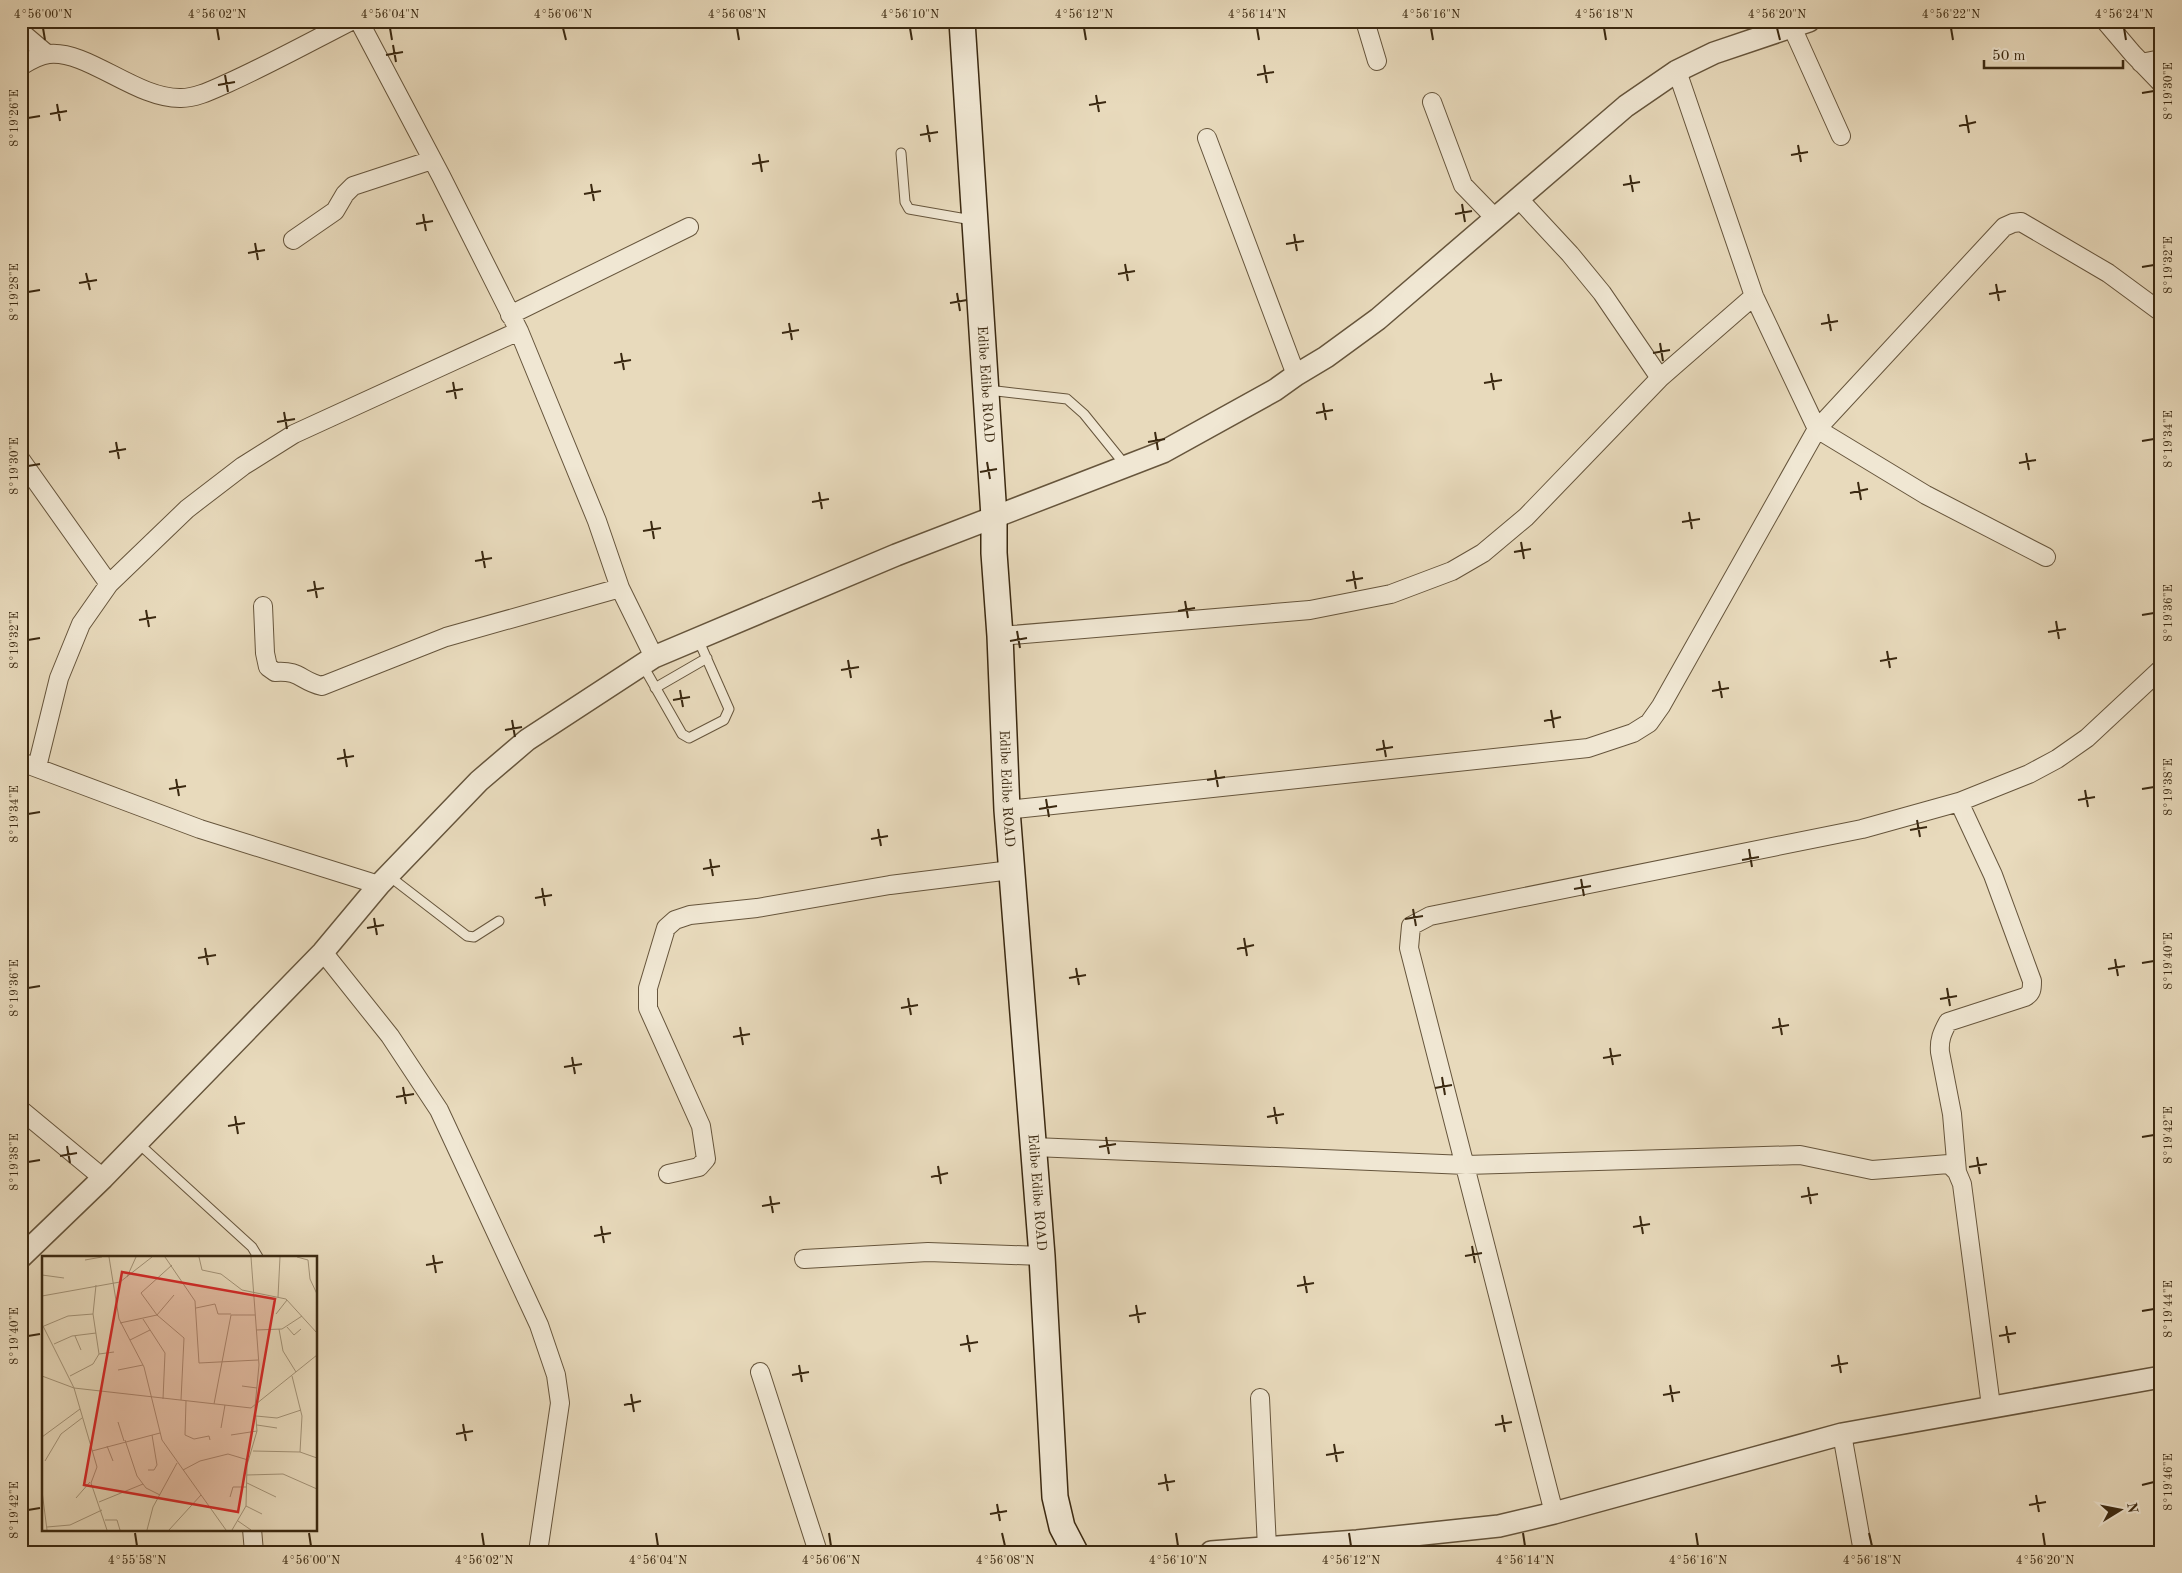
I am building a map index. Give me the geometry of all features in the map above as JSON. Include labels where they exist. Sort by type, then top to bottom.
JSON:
[{"type":"main road","name":"Edibe Edibe ROAD","points":[[962,21],[994,517],[994,553],[1000,636],[1007,810],[1042,1256],[1055,1497],[1062,1527],[1076,1552]]},
{"type":"street","points":[[21,66],[30,60],[48,54],[75,58],[144,91],[181,98],[204,93],[251,72],[350,21]]},
{"type":"street","points":[[359,21],[519,331],[596,521],[648,661]]},
{"type":"street","points":[[1365,21],[1377,61]]},
{"type":"street","points":[[2106,21],[2141,63],[2161,83]]},
{"type":"street","points":[[21,1257],[138,1143],[323,952],[384,880],[479,781],[527,740],[648,661],[803,593],[1163,452],[1275,390],[1326,357],[1378,319],[1626,106],[1677,71],[1714,53],[1800,24],[1841,136]]},
{"type":"street","points":[[21,32],[48,54]]},
{"type":"street","points":[[2141,63],[2161,60]]},
{"type":"street","points":[[1677,71],[1754,296],[1817,429],[1926,495],[2046,557]]},
{"type":"street","points":[[1432,102],[1463,185],[1495,218]]},
{"type":"street","points":[[1208,138],[1296,375]]},
{"type":"street","points":[[293,240],[335,211],[345,194],[353,186],[432,160]]},
{"type":"street","points":[[1518,198],[1570,254],[1602,293],[1660,378]]},
{"type":"street","points":[[1007,810],[1588,748],[1633,733],[1649,723],[1661,706],[1817,429],[2004,227],[2021,222],[2108,273],[2161,312]]},
{"type":"street","points":[[510,315],[689,227]]},
{"type":"street","points":[[1000,636],[1310,610],[1391,594],[1452,571],[1483,553],[1526,517],[1660,378],[1754,296]]},
{"type":"street","points":[[384,880],[200,829],[29,765],[59,678],[81,624],[108,584],[187,509],[243,466],[294,434],[519,331]]},
{"type":"street","points":[[21,460],[108,584]]},
{"type":"street","points":[[263,606],[265,653],[268,667],[275,672],[290,671],[310,683],[322,686],[446,637],[620,588]]},
{"type":"street","points":[[1554,1513],[1410,948],[1411,926],[1430,916],[1862,829],[1959,802],[2029,774],[2057,759],[2087,738],[2161,669]]},
{"type":"street","points":[[1959,802],[1993,875],[2032,981],[2030,995],[2025,998],[1948,1022],[1940,1042],[1940,1052],[1952,1114],[1957,1172],[1962,1184],[1992,1406]]},
{"type":"street","points":[[668,1174],[699,1167],[706,1159],[701,1126],[648,1008],[648,988],[666,928],[675,920],[690,915],[757,908],[890,885],[1011,870]]},
{"type":"street","points":[[323,952],[390,1036],[439,1110],[539,1325],[556,1375],[560,1402],[538,1552]]},
{"type":"street","points":[[21,1110],[103,1178]]},
{"type":"street","points":[[1034,1147],[1466,1164],[1800,1155],[1863,1169],[1949,1164],[1957,1172]]},
{"type":"street","points":[[804,1259],[928,1252],[1042,1256]]},
{"type":"street","points":[[760,1372],[818,1552]]},
{"type":"street","points":[[1211,1552],[1357,1541],[1499,1526],[1554,1513],[1842,1434],[2161,1377]]},
{"type":"street","points":[[1260,1398],[1267,1548]]},
{"type":"street","points":[[1842,1434],[1863,1552]]},
{"type":"street","points":[[252,1530],[254,1552]]},
{"type":"lane","points":[[901,153],[905,202],[909,209],[975,220]]},
{"type":"lane","points":[[986,390],[1066,399],[1084,414],[1126,466]]},
{"type":"lane","points":[[648,661],[656,688],[682,734],[689,738],[724,720],[729,709],[698,638]]},
{"type":"lane","points":[[656,688],[707,658]]},
{"type":"lane","points":[[384,880],[467,936],[474,937],[499,921]]},
{"type":"lane","points":[[138,1143],[252,1247],[257,1256]]}]
